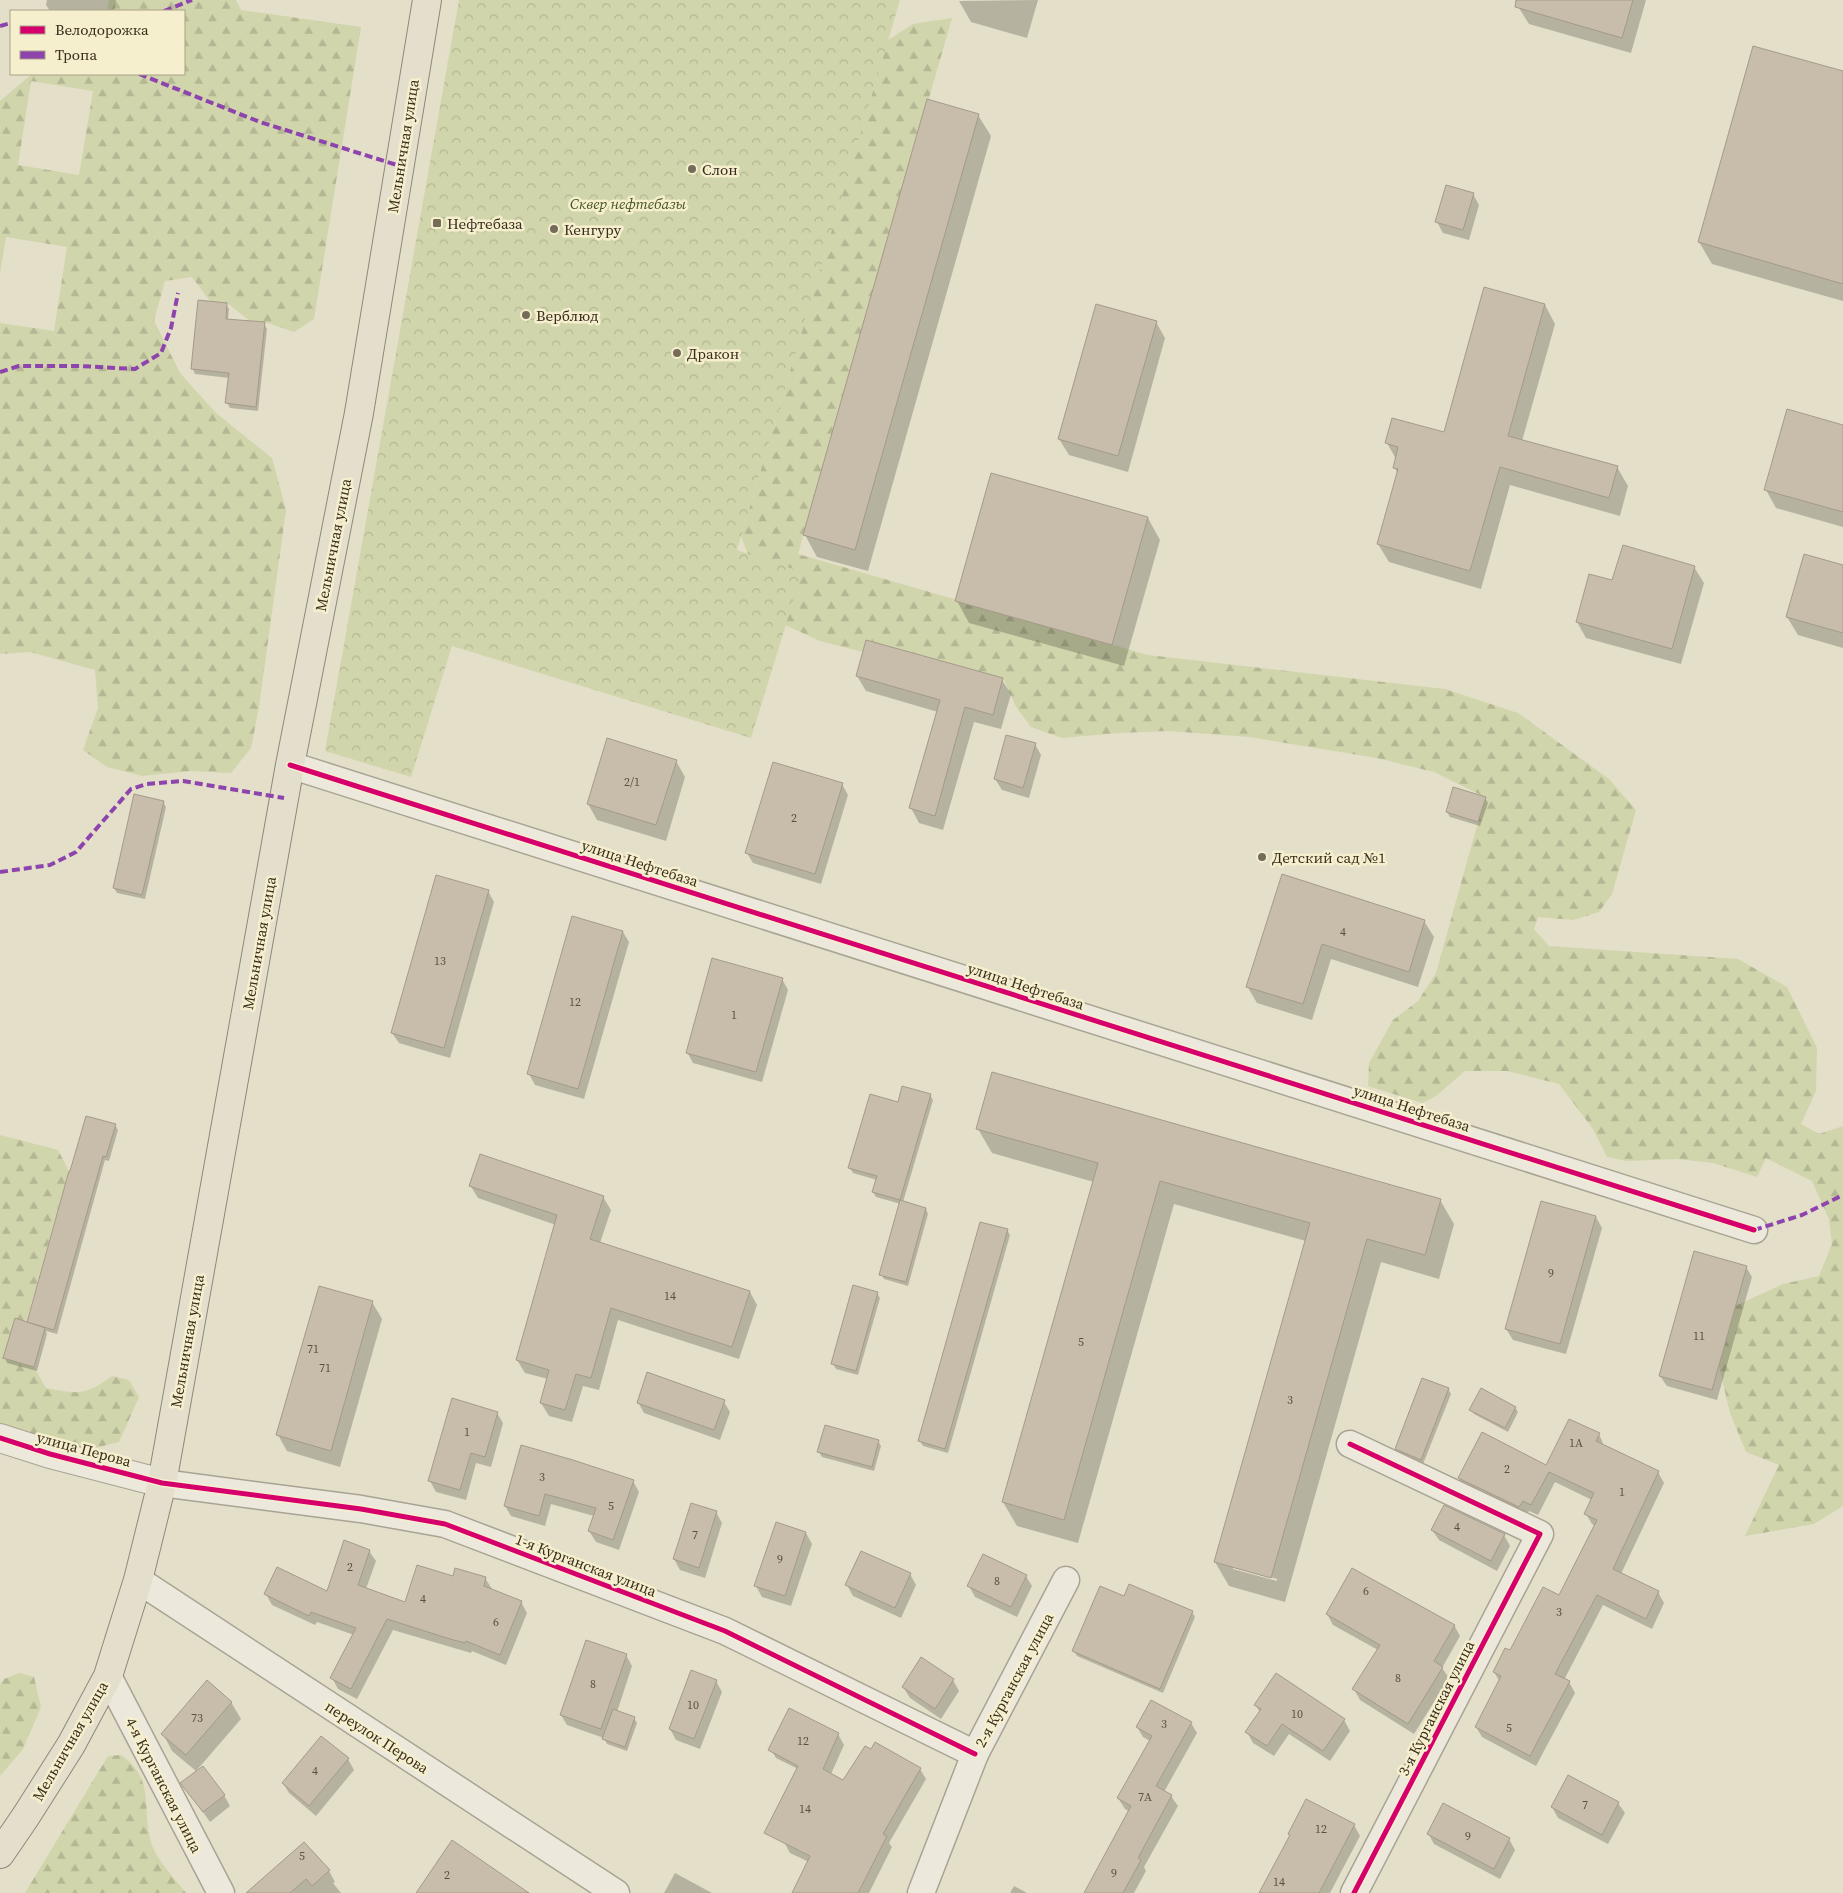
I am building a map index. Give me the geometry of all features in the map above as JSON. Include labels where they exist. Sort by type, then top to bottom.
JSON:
[{"type":"main road","name":"Мельничная улица","points":[[0,1854],[71,1745],[108,1676],[138,1580],[162,1483],[290,765],[359,413],[428,0]]},
{"type":"street","name":"улица Нефтебаза","points":[[290,765],[1754,1230]]},
{"type":"street","name":"улица Перова","points":[[0,1438],[50,1454],[162,1483]]},
{"type":"street","name":"3-я Курганская улица","points":[[1350,1444],[1540,1534],[1354,1893]]},
{"type":"street","name":"1-я Курганская улица","points":[[162,1483],[361,1509],[445,1524],[725,1631],[975,1754]]},
{"type":"street","name":"переулок Перова","points":[[138,1580],[616,1893]]},
{"type":"street","name":"2-я Курганская улица","points":[[921,1893],[975,1754],[1066,1580]]},
{"type":"street","name":"4-я Курганская улица","points":[[108,1676],[221,1893]]},
{"type":"green space","points":[[109,0],[236,0],[241,10],[361,27],[314,319],[294,332],[265,322],[250,321],[227,303],[210,301],[192,277],[165,281],[154,321],[180,373],[216,413],[272,458],[286,510],[259,707],[251,748],[231,773],[191,771],[142,776],[107,767],[83,750],[98,708],[95,670],[30,652],[0,654],[0,323],[54,331],[67,247],[6,237],[0,273],[0,101],[31,75],[185,75],[185,10],[107,10]],"holes":[[[31,81],[93,91],[79,175],[18,165]]]},
{"type":"green space","name":"Сквер нефтебазы","points":[[459,0],[900,0],[737,550],[802,572],[751,738],[452,646],[411,777],[325,751]]},
{"type":"green space","points":[[952,18],[798,554],[1148,655],[1445,689],[1518,713],[1609,779],[1636,810],[1612,894],[1599,912],[1573,920],[1538,917],[1534,929],[1549,946],[1738,959],[1787,987],[1817,1048],[1816,1091],[1801,1124],[1819,1134],[1843,1126],[1843,1506],[1814,1524],[1745,1536],[1779,1465],[1746,1452],[1730,1413],[1719,1366],[1735,1306],[1783,1284],[1819,1276],[1832,1244],[1829,1219],[1812,1181],[1766,1158],[1757,1177],[1713,1163],[1678,1159],[1627,1161],[1607,1157],[1593,1129],[1559,1084],[1507,1071],[1465,1071],[1436,1096],[1422,1103],[1368,1086],[1369,1063],[1393,1020],[1418,1001],[1436,973],[1485,797],[1434,772],[1377,758],[1249,737],[1169,731],[1062,738],[1031,727],[1016,707],[1003,678],[867,640],[863,652],[820,641],[772,619],[741,536],[888,40],[913,24]]},
{"type":"green space","points":[[0,1135],[58,1150],[69,1171],[26,1322],[15,1319],[3,1358],[34,1367],[46,1388],[57,1390],[81,1392],[103,1383],[112,1376],[129,1380],[139,1397],[119,1442],[91,1449],[54,1445],[0,1427]]},
{"type":"green space","points":[[19,1673],[34,1677],[41,1707],[23,1749],[0,1776],[0,1685],[4,1679]]},
{"type":"green space","points":[[121,1755],[132,1764],[139,1773],[143,1783],[152,1846],[160,1861],[186,1893],[25,1893],[108,1756]]},
{"type":"building","points":[[1516,0],[1633,0],[1622,38],[1515,7]]},
{"type":"building","points":[[1753,46],[1843,71],[1843,284],[1698,242]]},
{"type":"building","points":[[927,99],[979,114],[855,550],[803,535]]},
{"type":"building","points":[[1446,185],[1474,193],[1463,230],[1435,222]]},
{"type":"building","points":[[1484,287],[1545,304],[1508,436],[1618,466],[1609,498],[1500,467],[1470,571],[1377,544],[1398,469],[1393,468],[1398,447],[1385,443],[1392,418],[1444,432]]},
{"type":"building","points":[[198,300],[227,303],[226,319],[265,322],[256,407],[225,403],[229,373],[191,369]]},
{"type":"building","points":[[1096,304],[1157,321],[1118,456],[1058,439]]},
{"type":"building","points":[[1787,409],[1843,425],[1843,512],[1764,490]]},
{"type":"building","points":[[991,473],[1148,517],[1112,645],[955,601]]},
{"type":"building","points":[[1623,545],[1695,566],[1672,649],[1576,622],[1589,574],[1612,580]]},
{"type":"building","points":[[1804,554],[1843,565],[1843,633],[1786,617]]},
{"type":"building","points":[[866,640],[1003,678],[993,715],[965,707],[935,816],[909,808],[940,700],[856,676]]},
{"type":"building","points":[[1006,735],[1036,743],[1023,788],[994,779]]},
{"type":"building","points":[[607,738],[677,760],[656,825],[587,804]]},
{"type":"building","points":[[773,762],[843,783],[815,874],[745,853]]},
{"type":"building","points":[[1453,787],[1486,797],[1478,822],[1446,812]]},
{"type":"building","points":[[134,794],[164,801],[142,895],[113,888]]},
{"type":"building","points":[[1282,874],[1425,920],[1409,972],[1322,944],[1303,1004],[1246,987]]},
{"type":"building","points":[[436,875],[489,890],[444,1048],[391,1033]]},
{"type":"building","points":[[572,916],[623,931],[578,1089],[527,1074]]},
{"type":"building","points":[[712,958],[783,978],[756,1072],[686,1053]]},
{"type":"building","points":[[992,1072],[1441,1199],[1425,1255],[1367,1239],[1271,1578],[1214,1562],[1310,1223],[1160,1181],[1064,1520],[1002,1502],[1098,1163],[976,1129]]},
{"type":"building","points":[[902,1086],[931,1094],[900,1200],[872,1192],[877,1176],[848,1168],[870,1094],[898,1102]]},
{"type":"building","points":[[86,1116],[116,1124],[106,1157],[103,1156],[54,1330],[27,1322]]},
{"type":"building","points":[[480,1154],[604,1196],[590,1239],[750,1291],[732,1347],[611,1308],[591,1378],[576,1374],[565,1410],[540,1403],[549,1370],[516,1360],[557,1215],[469,1186]]},
{"type":"building","points":[[900,1200],[926,1208],[906,1282],[879,1275]]},
{"type":"building","points":[[1541,1201],[1596,1216],[1560,1344],[1505,1329]]},
{"type":"building","points":[[980,1222],[1008,1229],[945,1449],[918,1441]]},
{"type":"building","points":[[1694,1251],[1747,1266],[1712,1390],[1659,1376]]},
{"type":"building","points":[[853,1285],[878,1292],[856,1371],[831,1364]]},
{"type":"building","points":[[319,1286],[373,1301],[331,1451],[276,1435]]},
{"type":"building","points":[[15,1318],[45,1328],[34,1367],[3,1358]]},
{"type":"building","points":[[647,1372],[725,1400],[714,1430],[637,1403]]},
{"type":"building","points":[[1422,1378],[1449,1388],[1421,1460],[1395,1449]]},
{"type":"building","points":[[1481,1388],[1516,1407],[1505,1428],[1469,1410]]},
{"type":"building","points":[[452,1398],[498,1412],[485,1457],[471,1453],[460,1490],[428,1481]]},
{"type":"building","points":[[1569,1419],[1600,1433],[1596,1441],[1659,1471],[1613,1569],[1659,1591],[1646,1619],[1597,1595],[1555,1674],[1570,1681],[1530,1756],[1475,1727],[1501,1676],[1493,1672],[1505,1648],[1510,1650],[1543,1587],[1559,1595],[1597,1520],[1584,1514],[1594,1493],[1549,1472],[1531,1505],[1523,1501],[1519,1507],[1458,1478],[1482,1432],[1546,1465]]},
{"type":"building","points":[[825,1425],[879,1440],[872,1467],[817,1452]]},
{"type":"building","points":[[521,1445],[634,1480],[613,1540],[588,1531],[596,1508],[545,1494],[539,1516],[504,1506]]},
{"type":"building","points":[[691,1503],[717,1511],[699,1568],[673,1559]]},
{"type":"building","points":[[1444,1505],[1505,1534],[1491,1561],[1431,1530]]},
{"type":"building","points":[[776,1522],[806,1532],[785,1596],[754,1586]]},
{"type":"building","points":[[344,1540],[370,1550],[358,1585],[405,1602],[417,1565],[453,1576],[455,1568],[486,1577],[484,1586],[522,1601],[500,1655],[466,1641],[465,1643],[450,1639],[387,1619],[351,1689],[330,1678],[356,1628],[311,1612],[309,1616],[264,1594],[277,1567],[327,1591]]},
{"type":"building","points":[[861,1551],[911,1573],[895,1608],[845,1585]]},
{"type":"building","points":[[983,1554],[1027,1575],[1011,1607],[967,1586]]},
{"type":"building","points":[[1352,1568],[1455,1625],[1434,1661],[1443,1667],[1408,1724],[1352,1689],[1380,1645],[1326,1614]]},
{"type":"building","points":[[1129,1584],[1193,1611],[1160,1689],[1072,1651],[1100,1586],[1124,1596]]},
{"type":"building","points":[[586,1640],[627,1654],[601,1729],[560,1715]]},
{"type":"building","points":[[921,1657],[954,1679],[935,1709],[902,1687]]},
{"type":"building","points":[[691,1670],[717,1680],[694,1739],[669,1729]]},
{"type":"building","points":[[1276,1673],[1345,1719],[1323,1751],[1282,1724],[1267,1746],[1245,1732],[1261,1709],[1254,1705]]},
{"type":"building","points":[[207,1680],[232,1702],[186,1755],[161,1734]]},
{"type":"building","points":[[1151,1700],[1192,1722],[1156,1786],[1172,1795],[1138,1858],[1141,1860],[1123,1893],[1084,1893],[1131,1806],[1117,1798],[1152,1736],[1136,1727]]},
{"type":"building","points":[[789,1708],[839,1733],[823,1769],[843,1780],[865,1746],[871,1749],[875,1742],[921,1768],[883,1834],[887,1836],[858,1893],[792,1893],[810,1856],[764,1833],[798,1766],[768,1750]]},
{"type":"building","points":[[613,1709],[635,1717],[625,1747],[602,1739]]},
{"type":"building","points":[[321,1736],[349,1758],[309,1806],[282,1783]]},
{"type":"building","points":[[203,1766],[225,1795],[203,1812],[180,1783]]},
{"type":"building","points":[[1568,1775],[1619,1802],[1602,1835],[1551,1807]]},
{"type":"building","points":[[1306,1799],[1355,1824],[1319,1893],[1259,1893],[1290,1835],[1288,1834]]},
{"type":"building","points":[[1443,1803],[1510,1838],[1494,1869],[1427,1834]]},
{"type":"building","points":[[452,1840],[529,1893],[416,1893]]},
{"type":"building","points":[[304,1842],[330,1870],[312,1886],[306,1879],[290,1893],[246,1893]]},
{"type":"marked path","points":[[167,10],[192,0]]},
{"type":"marked path","points":[[0,26],[10,23]]},
{"type":"marked path","points":[[142,75],[260,122],[400,166]]},
{"type":"marked path","points":[[0,372],[19,366],[80,366],[135,369],[161,353],[171,328],[178,293]]},
{"type":"marked path","points":[[0,872],[50,865],[76,852],[131,789],[147,784],[183,781],[284,798]]},
{"type":"marked path","points":[[1754,1230],[1802,1215],[1843,1195]]},
{"type":"cycle path","points":[[290,765],[1754,1230]]},
{"type":"cycle path","points":[[0,1438],[50,1454],[162,1483],[361,1509],[445,1524],[725,1631],[975,1754]]},
{"type":"cycle path","points":[[1350,1444],[1540,1534],[1354,1893]]},
{"type":"place","name":"Слон","points":[[692,169]]},
{"type":"place","name":"Нефтебаза","points":[[437,223]]},
{"type":"place","name":"Кенгуру","points":[[554,229]]},
{"type":"place","name":"Верблюд","points":[[526,315]]},
{"type":"place","name":"Дракон","points":[[677,353]]},
{"type":"place","name":"Детский сад №1","points":[[1262,857]]}]
